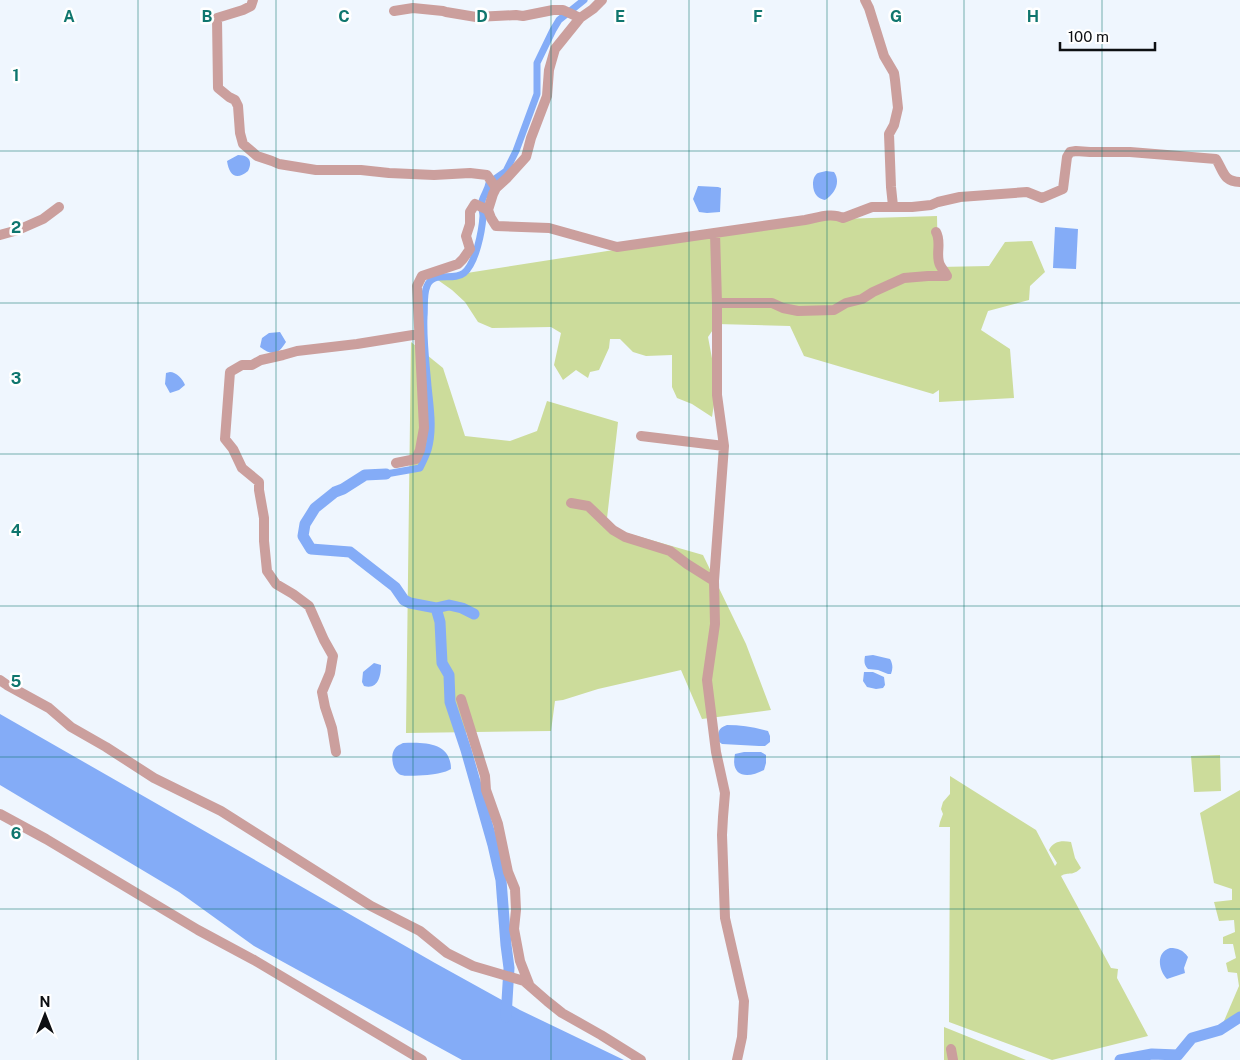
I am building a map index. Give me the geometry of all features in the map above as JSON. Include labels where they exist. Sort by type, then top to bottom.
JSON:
[{"type":"street","points":[[253,0],[251,6],[217,18],[218,88],[235,100],[238,106],[240,133],[243,144],[257,156],[279,164],[316,170],[361,170],[434,175],[470,173],[487,175],[496,188]]},
{"type":"street","points":[[602,0],[593,9],[579,17],[555,49],[549,70],[547,96],[526,157],[496,188],[493,194],[488,210],[490,218],[496,226],[549,228],[617,246],[830,215],[843,218],[872,207],[931,205],[960,197],[1027,192],[1042,198],[1063,189],[1067,157],[1070,152],[1076,151],[1130,152],[1216,159],[1225,178],[1232,182],[1240,182]]},
{"type":"street","points":[[866,0],[884,56],[894,73],[895,80],[898,108],[894,125],[889,134],[893,206]]},
{"type":"street","points":[[394,12],[413,8],[476,17],[523,16],[563,10],[579,17]]},
{"type":"street","points":[[396,463],[416,459],[420,450],[424,428],[417,286],[422,276],[458,264],[463,259],[470,249],[466,236],[470,224],[470,212],[475,204],[488,210]]},
{"type":"street","points":[[0,235],[18,230],[43,218],[59,207]]},
{"type":"street","points":[[717,303],[772,303],[783,308],[798,311],[834,310],[846,303],[862,299],[904,278],[947,276],[945,270],[940,265],[939,237],[936,232]]},
{"type":"street","points":[[715,233],[717,395],[724,446],[714,581],[715,624],[707,680],[716,752],[725,793],[722,835],[725,918],[744,1001],[742,1037],[737,1060]]},
{"type":"street","points":[[336,752],[322,692],[330,674],[333,656],[309,606],[276,584],[267,571],[264,518],[258,490],[259,482],[242,468],[226,438],[230,372],[242,365],[252,365],[261,360],[297,351],[419,334]]},
{"type":"street","points":[[641,436],[724,446]]},
{"type":"street","points":[[571,503],[588,506],[613,530],[625,537],[670,551],[714,581]]},
{"type":"street","points":[[0,680],[50,708],[71,728],[106,747],[154,778],[221,811],[370,906],[420,931],[447,953],[473,966],[527,983],[562,1013],[641,1060]]},
{"type":"street","points":[[461,700],[486,776],[486,790],[498,824],[508,872],[515,889],[516,910],[514,929],[520,961],[527,983]]},
{"type":"street","points":[[0,814],[189,925],[254,960],[422,1060]]},
{"type":"street","points":[[951,1049],[953,1060]]},
{"type":"green space","points":[[937,216],[938,267],[989,266],[1005,242],[1032,241],[1045,272],[1030,286],[1029,300],[988,311],[981,330],[1010,349],[1014,398],[939,402],[939,390],[933,394],[804,356],[790,326],[717,324],[708,337],[717,385],[712,417],[692,404],[677,398],[672,387],[672,355],[646,356],[633,352],[620,339],[610,339],[609,348],[599,370],[590,372],[588,378],[576,370],[563,380],[554,365],[561,333],[551,327],[492,328],[478,322],[465,302],[435,278],[805,220]]},
{"type":"green space","points":[[411,342],[443,368],[465,436],[510,441],[537,431],[547,401],[618,422],[606,527],[703,555],[746,644],[771,710],[702,719],[681,670],[555,701],[551,731],[406,733]]},
{"type":"green space","points":[[1220,755],[1221,791],[1194,792],[1191,756]]},
{"type":"green space","points":[[950,776],[1036,830],[1055,866],[1057,863],[1049,850],[1051,847],[1058,842],[1071,842],[1075,858],[1081,868],[1073,873],[1061,876],[1111,968],[1118,969],[1117,978],[1148,1036],[1052,1060],[949,1022],[950,827],[939,827],[943,814],[941,809],[943,802],[950,794]]},
{"type":"green space","points":[[1240,790],[1240,1012],[1221,1028],[1239,986],[1237,973],[1228,972],[1226,963],[1236,958],[1233,944],[1223,944],[1223,937],[1235,932],[1234,920],[1219,921],[1214,902],[1232,900],[1232,889],[1214,883],[1200,813]]},
{"type":"green space","points":[[944,1027],[1026,1060],[944,1060]]},
{"type":"water","points":[[238,155],[247,157],[250,162],[248,171],[240,176],[231,173],[227,161]]},
{"type":"water","points":[[826,171],[834,172],[837,184],[832,194],[825,200],[817,196],[813,184],[816,175]]},
{"type":"water","points":[[698,186],[721,188],[720,212],[699,212],[693,199]]},
{"type":"water","points":[[1055,227],[1078,229],[1076,269],[1053,268]]},
{"type":"water","points":[[280,332],[286,342],[280,350],[271,353],[260,347],[262,338],[269,333]]},
{"type":"water","points":[[170,372],[179,376],[185,385],[179,390],[170,393],[165,384],[166,373]]},
{"type":"water","points":[[873,655],[890,659],[892,663],[891,674],[868,669],[865,663],[865,656]]},
{"type":"water","points":[[374,663],[381,665],[378,681],[373,686],[364,686],[362,682],[363,672]]},
{"type":"water","points":[[864,672],[873,672],[884,677],[885,685],[883,688],[867,687],[863,681]]},
{"type":"water","points":[[0,714],[435,963],[520,1010],[624,1060],[462,1060],[254,946],[179,892],[0,785]]},
{"type":"water","points":[[727,725],[748,726],[768,731],[770,742],[765,746],[722,744],[718,741],[718,733],[720,729]]},
{"type":"water","points":[[403,743],[427,744],[441,749],[450,760],[451,769],[432,774],[401,775],[394,768],[392,756],[396,748]]},
{"type":"water","points":[[761,752],[766,755],[764,770],[752,775],[737,772],[734,762],[735,754]]},
{"type":"water","points":[[1170,948],[1180,950],[1188,957],[1184,968],[1185,973],[1167,979],[1162,971],[1160,962],[1162,953]]},
{"type":"waterway","points":[[386,474],[420,468],[430,442],[431,418],[424,334],[427,286],[434,278],[454,277],[464,273],[472,262],[481,230],[483,216],[481,204],[489,183],[506,171],[516,151],[537,94],[537,63],[559,20],[584,0]]},
{"type":"waterway","points":[[386,474],[365,475],[335,492],[315,508],[305,524],[303,536],[311,549],[350,552],[395,587],[404,600],[436,608],[440,622],[442,663],[449,675],[450,702],[466,750],[501,880],[509,968],[506,1017]]},
{"type":"waterway","points":[[436,608],[449,605],[462,608],[474,614]]},
{"type":"waterway","points":[[1120,1060],[1152,1054],[1178,1055],[1192,1038],[1220,1030],[1240,1017]]}]
